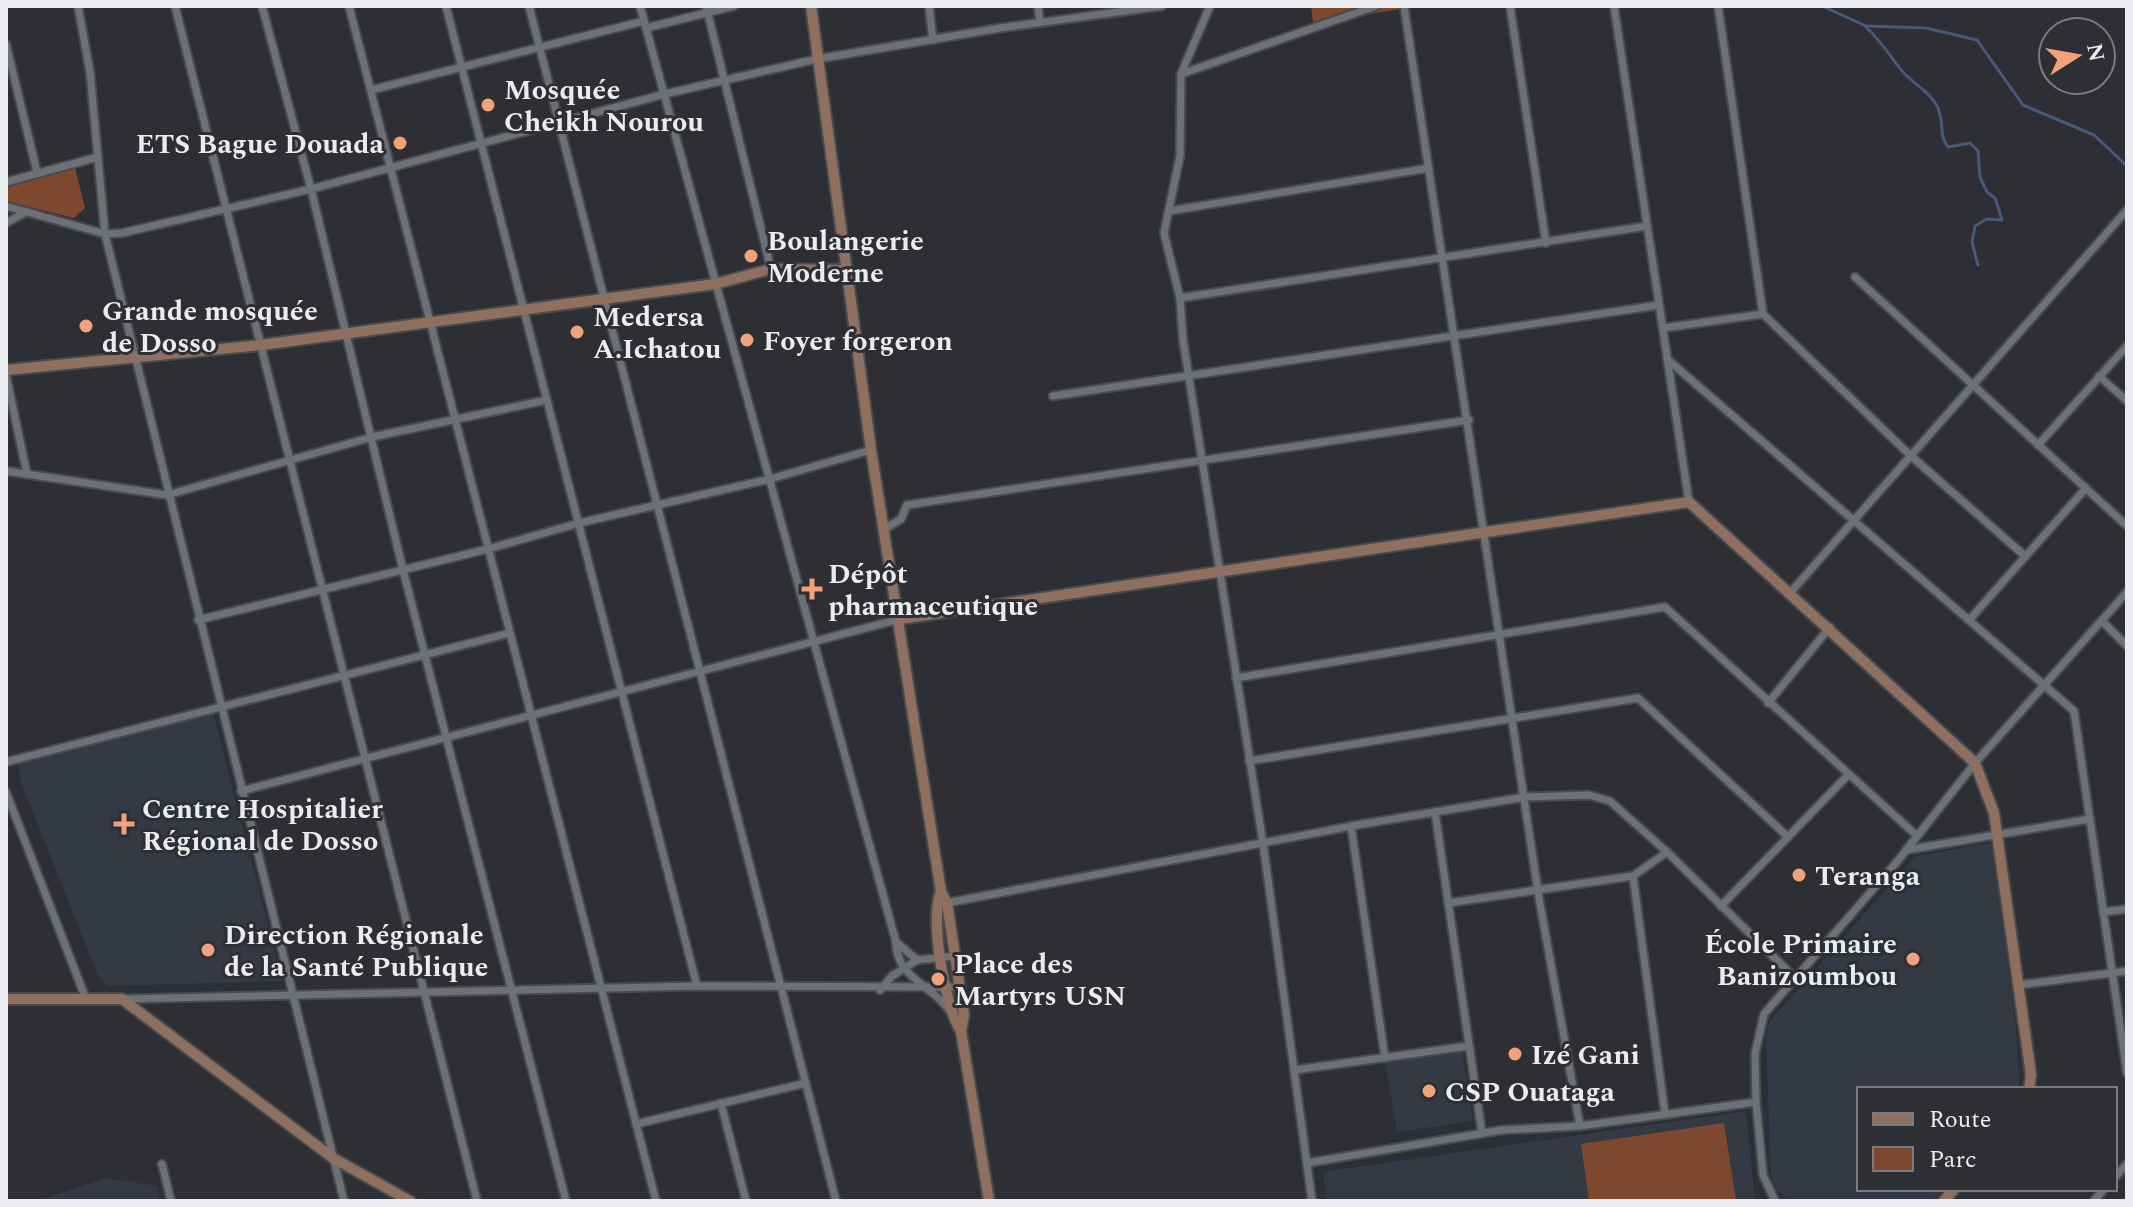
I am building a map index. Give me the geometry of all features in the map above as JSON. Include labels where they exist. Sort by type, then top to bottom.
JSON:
[{"type":"street","points":[[78,6],[90,72],[105,234],[133,358],[344,1201]]},
{"type":"street","points":[[175,6],[477,1201]]},
{"type":"street","points":[[262,6],[311,189],[403,570],[449,737],[566,1201]]},
{"type":"street","points":[[349,6],[656,1201]]},
{"type":"street","points":[[446,6],[697,986]]},
{"type":"street","points":[[529,6],[784,988],[836,1201]]},
{"type":"street","points":[[640,6],[896,942],[894,974]]},
{"type":"street","points":[[371,90],[540,47],[707,9],[734,6]]},
{"type":"street","points":[[811,6],[871,450],[941,892],[942,958],[953,1019]]},
{"type":"street","points":[[929,6],[933,40]]},
{"type":"street","points":[[1038,6],[1040,22]]},
{"type":"street","points":[[6,206],[105,234],[311,189],[665,94],[817,59],[1040,22],[1162,6]]},
{"type":"street","points":[[1210,6],[1181,74],[1180,156],[1164,233],[1180,298],[1188,375],[1218,572],[1263,843],[1312,1201]]},
{"type":"street","points":[[1181,74],[1376,6]]},
{"type":"street","points":[[1404,6],[1538,890],[1580,1126]]},
{"type":"street","points":[[1510,6],[1546,243]]},
{"type":"street","points":[[1614,6],[1689,502],[1830,627],[1975,763],[1990,795],[2031,1075],[2029,1087]]},
{"type":"street","points":[[1718,6],[1763,314],[1911,456],[2025,556]]},
{"type":"street","points":[[707,9],[771,269]]},
{"type":"street","points":[[6,44],[37,172]]},
{"type":"street","points":[[6,182],[98,157]]},
{"type":"street","points":[[1169,211],[1429,168]]},
{"type":"street","points":[[1790,593],[2127,210]]},
{"type":"street","points":[[6,223],[26,212]]},
{"type":"street","points":[[1180,298],[1647,226]]},
{"type":"street","points":[[27,474],[6,373],[431,323],[715,284],[771,269],[845,270]]},
{"type":"street","points":[[1855,277],[2127,526]]},
{"type":"street","points":[[1053,396],[1659,305]]},
{"type":"street","points":[[1663,328],[1763,314]]},
{"type":"street","points":[[2038,445],[2127,346]]},
{"type":"street","points":[[1667,359],[2074,711],[2127,1073]]},
{"type":"street","points":[[2099,376],[2127,401]]},
{"type":"street","points":[[6,471],[167,495],[372,437],[547,400]]},
{"type":"street","points":[[883,530],[901,519],[907,505],[1469,420]]},
{"type":"street","points":[[198,620],[488,549],[579,523],[770,479],[871,450]]},
{"type":"street","points":[[1970,619],[2086,488]]},
{"type":"street","points":[[241,791],[900,619],[1689,502]]},
{"type":"street","points":[[1775,1201],[1763,1175],[1756,1102],[1755,1054],[1764,1014],[1905,850],[1975,763],[2127,592]]},
{"type":"street","points":[[1236,678],[1665,607],[1916,835]]},
{"type":"street","points":[[2102,621],[2127,646]]},
{"type":"street","points":[[1768,703],[1830,627]]},
{"type":"street","points":[[6,762],[510,633]]},
{"type":"street","points":[[1249,761],[1638,698],[1788,837]]},
{"type":"street","points":[[1721,906],[1848,775]]},
{"type":"street","points":[[6,792],[86,999]]},
{"type":"street","points":[[941,903],[1351,826],[1525,797],[1589,795],[1610,801],[1667,852],[1795,978]]},
{"type":"street","points":[[1435,812],[1482,1133]]},
{"type":"street","points":[[1905,850],[2090,819]]},
{"type":"street","points":[[1351,826],[1385,1058]]},
{"type":"street","points":[[1448,903],[1633,876],[1667,852]]},
{"type":"street","points":[[1633,876],[1665,1114]]},
{"type":"street","points":[[941,903],[955,956],[964,1015],[961,1031],[989,1201]]},
{"type":"street","points":[[2103,912],[2127,909]]},
{"type":"street","points":[[896,942],[917,960]]},
{"type":"street","points":[[880,990],[894,974],[917,960],[955,956]]},
{"type":"street","points":[[897,959],[924,987],[940,998],[961,1031]]},
{"type":"street","points":[[2018,985],[2127,971]]},
{"type":"street","points":[[6,999],[697,986],[880,990],[959,987]]},
{"type":"street","points":[[122,999],[333,1158],[410,1201]]},
{"type":"street","points":[[1294,1070],[1469,1046]]},
{"type":"street","points":[[636,1124],[806,1083]]},
{"type":"street","points":[[1307,1163],[1482,1133],[1580,1126],[1756,1102]]},
{"type":"street","points":[[721,1103],[746,1201]]},
{"type":"street","points":[[162,1164],[171,1201]]},
{"type":"shaded area","points":[[213,712],[282,981],[107,986],[97,974],[20,779],[18,763]]},
{"type":"shaded area","name":"École Primaire Banizoumbou","points":[[1991,843],[2015,1017],[2020,1087],[1857,1087],[1857,1191],[1942,1191],[1933,1201],[1789,1201],[1775,1188],[1771,1177],[1766,1032],[1770,1021],[1915,856]]},
{"type":"shaded area","name":"CSP Ouataga","points":[[1462,1050],[1473,1121],[1397,1132],[1385,1062]]},
{"type":"shaded area","points":[[1746,1111],[1755,1201],[1327,1201],[1323,1172]]},
{"type":"shaded area","points":[[107,1178],[157,1186],[161,1201],[37,1201]]},
{"type":"green space","points":[[1311,6],[1420,6],[1313,23]]},
{"type":"green space","points":[[75,167],[85,208],[74,218],[6,201],[6,188]]},
{"type":"green space","points":[[1724,1123],[1736,1201],[1589,1201],[1581,1144]]},
{"type":"waterway","points":[[1822,6],[1866,26],[1926,28],[1977,40],[2023,105],[2094,135],[2127,166]]},
{"type":"waterway","points":[[1866,27],[1902,72],[1933,100],[1948,147],[1970,143],[1978,151],[1980,177],[1987,192],[1995,198],[2002,220],[1987,219],[1975,226],[1972,242],[1978,265]]},
{"type":"place","name":"Mosquée Cheikh Nourou","points":[[488,105]]},
{"type":"place","name":"ETS Bague Douada","points":[[400,143]]},
{"type":"place","name":"Boulangerie Moderne","points":[[751,256]]},
{"type":"place","name":"Grande mosquée de Dosso","points":[[86,326]]},
{"type":"place","name":"Medersa A.Ichatou","points":[[577,332]]},
{"type":"place","name":"Foyer forgeron","points":[[747,340]]},
{"type":"place","name":"Dépôt pharmaceutique","points":[[812,589]]},
{"type":"place","name":"Centre Hospitalier Régional de Dosso","points":[[124,824]]},
{"type":"place","name":"Teranga","points":[[1799,875]]},
{"type":"place","name":"Direction Régionale de la Santé Publique","points":[[208,950]]},
{"type":"place","name":"École Primaire Banizoumbou","points":[[1913,959]]},
{"type":"place","name":"Place des Martyrs USN","points":[[938,979]]},
{"type":"place","name":"Izé Gani","points":[[1515,1054]]},
{"type":"place","name":"CSP Ouataga","points":[[1429,1091]]}]
